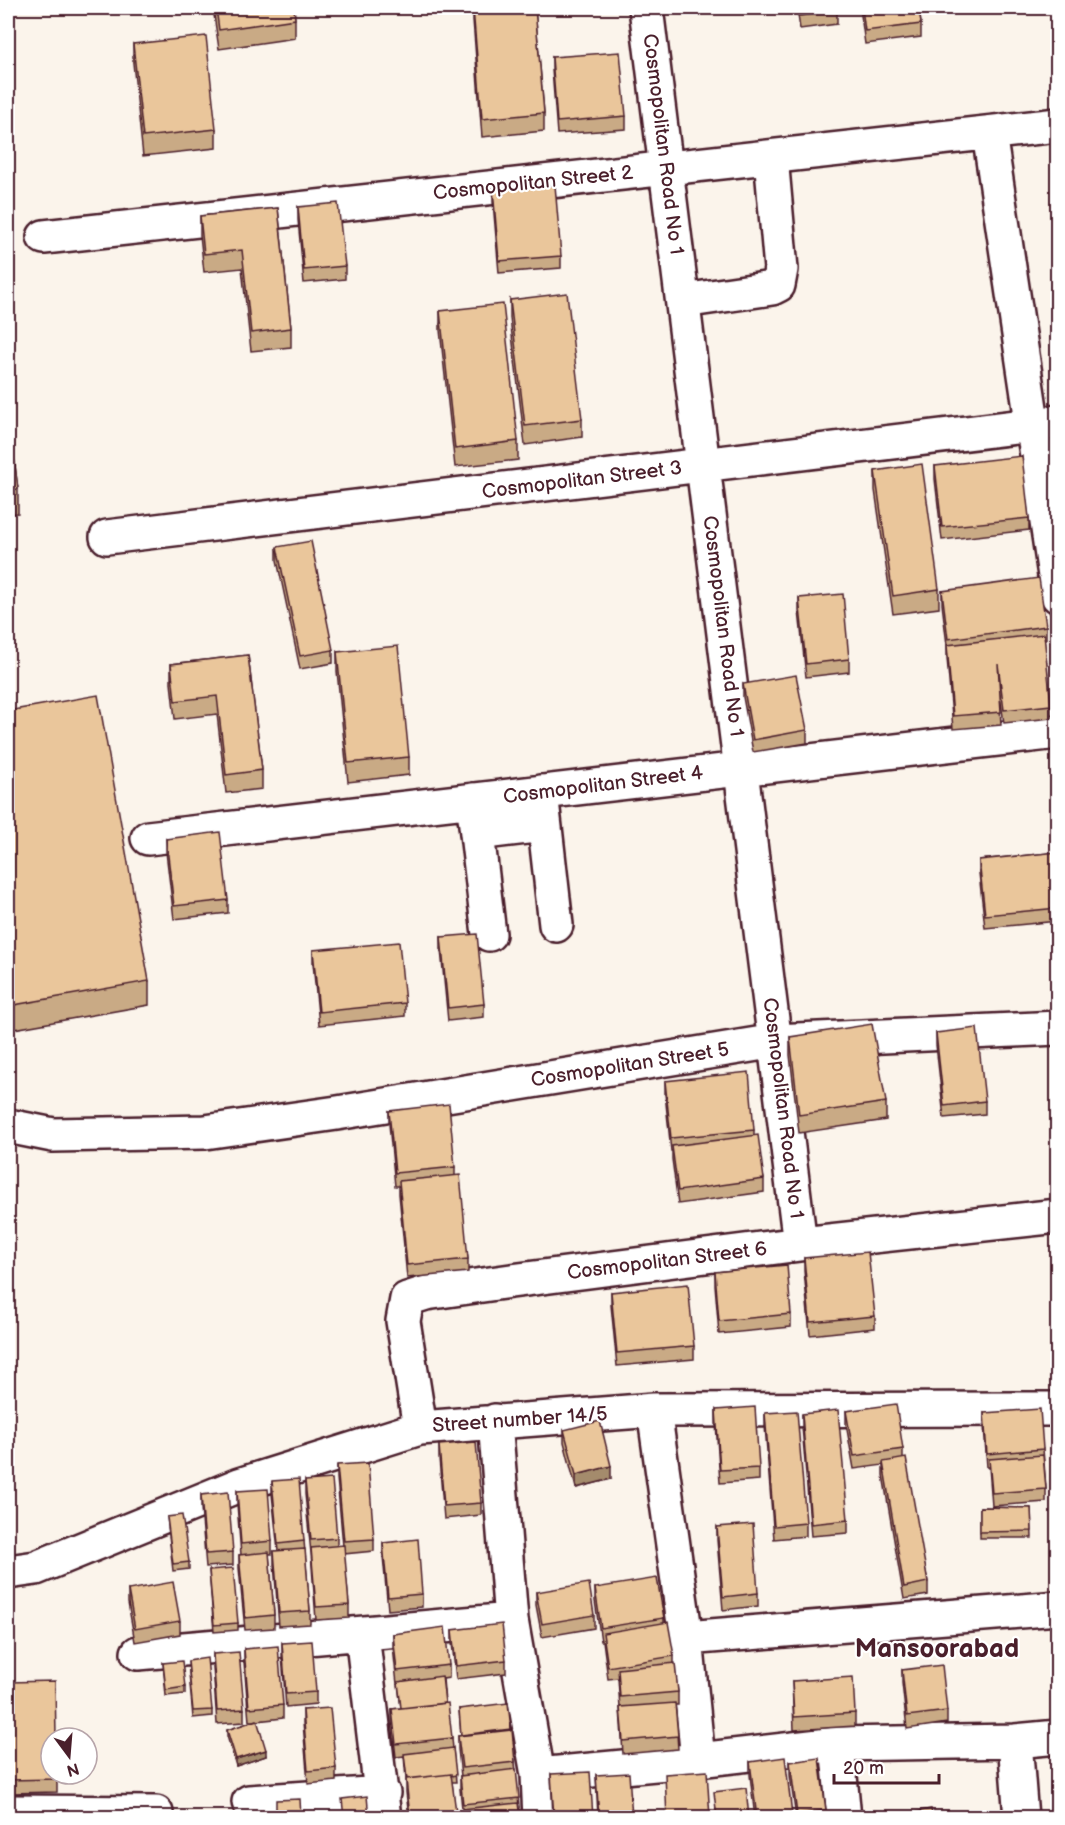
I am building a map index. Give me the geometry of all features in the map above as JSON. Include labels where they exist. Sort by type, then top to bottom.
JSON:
[{"type":"street","name":"Cosmopolitan Road No 1","points":[[646,8],[800,1244]]},
{"type":"street","name":"Cosmopolitan Street 2","points":[[44,237],[1058,125]]},
{"type":"street","points":[[990,133],[1045,424],[1058,596]]},
{"type":"street","points":[[683,301],[772,288],[778,285],[781,269],[771,157]]},
{"type":"street","name":"Cosmopolitan Street 3","points":[[107,537],[1045,424]]},
{"type":"street","name":"Cosmopolitan Street 4","points":[[148,838],[1058,732]]},
{"type":"street","points":[[541,792],[556,925]]},
{"type":"street","points":[[473,800],[489,934]]},
{"type":"street","points":[[477,833],[544,825]]},
{"type":"street","name":"Cosmopolitan Street 5","points":[[8,1126],[52,1135],[205,1132],[348,1111],[775,1041],[1058,1028]]},
{"type":"street","name":"Cosmopolitan Street 6","points":[[420,1428],[403,1322],[407,1299],[437,1292],[800,1244],[1058,1216]]},
{"type":"street","name":"Street number 14/5","points":[[8,1572],[36,1568],[239,1485],[420,1428],[654,1410],[1058,1409]]},
{"type":"street","points":[[654,1410],[686,1638],[698,1760]]},
{"type":"street","points":[[495,1421],[510,1620],[538,1775],[540,1818]]},
{"type":"street","points":[[686,1638],[1058,1608]]},
{"type":"street","points":[[138,1653],[510,1620]]},
{"type":"street","points":[[249,1802],[383,1805],[362,1634]]},
{"type":"street","points":[[538,1775],[837,1744],[1015,1741],[1058,1737]]},
{"type":"street","points":[[1015,1741],[1022,1818]]},
{"type":"street","points":[[837,1744],[844,1818]]},
{"type":"street","points":[[8,1812],[156,1813]]},
{"type":"building","points":[[216,8],[294,8],[295,19],[219,30]]},
{"type":"building","points":[[473,8],[535,8],[544,113],[482,119]]},
{"type":"building","points":[[799,8],[837,8],[837,11],[800,16]]},
{"type":"building","points":[[862,8],[919,8],[921,24],[865,31]]},
{"type":"building","points":[[206,36],[216,129],[143,137],[133,44]]},
{"type":"building","points":[[620,52],[626,116],[557,122],[552,57]]},
{"type":"building","points":[[555,185],[561,256],[499,261],[493,189]]},
{"type":"building","points":[[338,203],[345,266],[304,270],[298,207]]},
{"type":"building","points":[[278,208],[291,328],[251,333],[242,250],[204,254],[200,216]]},
{"type":"building","points":[[567,293],[582,419],[525,426],[510,300]]},
{"type":"building","points":[[503,304],[518,441],[455,449],[440,311]]},
{"type":"building","points":[[8,411],[18,489],[8,490]]},
{"type":"building","points":[[1022,456],[1029,518],[942,527],[935,466]]},
{"type":"building","points":[[922,464],[939,589],[893,596],[875,471]]},
{"type":"building","points":[[311,541],[333,650],[300,656],[277,547]]},
{"type":"building","points":[[1039,578],[1046,626],[948,639],[942,591]]},
{"type":"building","points":[[843,594],[849,659],[806,664],[799,598]]},
{"type":"building","points":[[1044,634],[1051,705],[1004,710],[998,664],[1001,712],[953,716],[947,645]]},
{"type":"building","points":[[398,646],[409,757],[348,763],[337,652]]},
{"type":"building","points":[[248,655],[262,770],[226,775],[217,696],[175,701],[171,664]]},
{"type":"building","points":[[796,675],[807,730],[753,740],[743,684]]},
{"type":"building","points":[[98,695],[149,981],[8,1006],[8,711]]},
{"type":"building","points":[[220,832],[228,900],[174,906],[166,839]]},
{"type":"building","points":[[1058,852],[1058,908],[985,915],[979,860]]},
{"type":"building","points":[[477,934],[484,1004],[448,1008],[441,937]]},
{"type":"building","points":[[399,942],[405,1003],[319,1012],[313,950]]},
{"type":"building","points":[[872,1024],[886,1102],[799,1115],[790,1037]]},
{"type":"building","points":[[977,1028],[985,1101],[944,1106],[936,1033]]},
{"type":"building","points":[[749,1072],[754,1130],[671,1138],[665,1081]]},
{"type":"building","points":[[449,1104],[455,1167],[395,1173],[389,1111]]},
{"type":"building","points":[[758,1135],[764,1179],[678,1191],[672,1146]]},
{"type":"building","points":[[460,1175],[468,1259],[407,1265],[399,1181]]},
{"type":"building","points":[[868,1252],[875,1316],[810,1322],[804,1258]]},
{"type":"building","points":[[787,1265],[791,1314],[719,1321],[715,1272]]},
{"type":"building","points":[[688,1284],[694,1346],[617,1353],[611,1292]]},
{"type":"building","points":[[896,1404],[903,1449],[854,1456],[846,1411]]},
{"type":"building","points":[[755,1407],[759,1468],[720,1470],[716,1410]]},
{"type":"building","points":[[1040,1409],[1043,1449],[987,1454],[984,1413]]},
{"type":"building","points":[[838,1410],[848,1520],[811,1524],[802,1414]]},
{"type":"building","points":[[797,1411],[806,1523],[774,1526],[765,1413]]},
{"type":"building","points":[[600,1421],[611,1466],[576,1475],[564,1430]]},
{"type":"building","points":[[476,1442],[481,1503],[444,1506],[439,1445]]},
{"type":"building","points":[[1043,1455],[1046,1489],[992,1493],[989,1459]]},
{"type":"building","points":[[906,1458],[928,1582],[904,1587],[883,1462]]},
{"type":"building","points":[[368,1463],[374,1539],[344,1541],[337,1465]]},
{"type":"building","points":[[299,1479],[304,1541],[278,1544],[272,1481]]},
{"type":"building","points":[[332,1479],[337,1538],[311,1540],[305,1481]]},
{"type":"building","points":[[268,1489],[272,1541],[241,1544],[237,1491]]},
{"type":"building","points":[[228,1492],[233,1552],[206,1554],[201,1495]]},
{"type":"building","points":[[980,1507],[1031,1508],[1032,1531],[980,1532]]},
{"type":"building","points":[[182,1515],[189,1562],[173,1564],[167,1517]]},
{"type":"building","points":[[753,1524],[758,1593],[723,1597],[717,1527]]},
{"type":"building","points":[[418,1539],[422,1594],[388,1597],[383,1543]]},
{"type":"building","points":[[344,1545],[349,1605],[316,1607],[311,1548]]},
{"type":"building","points":[[305,1549],[310,1611],[279,1613],[274,1551]]},
{"type":"building","points":[[269,1552],[274,1615],[245,1618],[239,1555]]},
{"type":"building","points":[[233,1568],[238,1623],[214,1625],[209,1570]]},
{"type":"building","points":[[657,1578],[664,1618],[601,1628],[595,1588]]},
{"type":"building","points":[[173,1582],[180,1621],[135,1629],[128,1590]]},
{"type":"building","points":[[589,1583],[594,1615],[542,1624],[536,1592]]},
{"type":"building","points":[[668,1622],[674,1656],[608,1667],[603,1633]]},
{"type":"building","points":[[502,1624],[506,1660],[456,1666],[452,1630]]},
{"type":"building","points":[[445,1627],[449,1665],[397,1671],[393,1634]]},
{"type":"building","points":[[312,1641],[316,1692],[286,1694],[282,1643]]},
{"type":"building","points":[[278,1646],[283,1705],[249,1708],[244,1649]]},
{"type":"building","points":[[239,1652],[244,1709],[217,1711],[213,1654]]},
{"type":"building","points":[[207,1658],[212,1710],[193,1711],[188,1661]]},
{"type":"building","points":[[182,1661],[185,1687],[166,1690],[163,1663]]},
{"type":"building","points":[[675,1663],[678,1692],[620,1697],[618,1669]]},
{"type":"building","points":[[942,1665],[947,1711],[907,1716],[902,1670]]},
{"type":"building","points":[[442,1676],[445,1703],[401,1708],[398,1682]]},
{"type":"building","points":[[853,1677],[855,1713],[794,1717],[792,1681]]},
{"type":"building","points":[[55,1681],[56,1726],[39,1726],[39,1779],[9,1780],[8,1682]]},
{"type":"building","points":[[448,1703],[452,1738],[396,1744],[392,1709]]},
{"type":"building","points":[[508,1703],[511,1729],[461,1735],[459,1709]]},
{"type":"building","points":[[675,1703],[678,1736],[623,1741],[620,1707]]},
{"type":"building","points":[[330,1708],[336,1768],[308,1771],[303,1710]]},
{"type":"building","points":[[257,1720],[266,1750],[236,1759],[227,1730]]},
{"type":"building","points":[[512,1730],[515,1762],[462,1768],[458,1736]]},
{"type":"building","points":[[453,1748],[456,1775],[407,1779],[404,1754]]},
{"type":"building","points":[[785,1757],[792,1814],[757,1818],[750,1762]]},
{"type":"building","points":[[819,1758],[826,1810],[797,1814],[790,1762]]},
{"type":"building","points":[[516,1769],[519,1798],[463,1804],[460,1776]]},
{"type":"building","points":[[707,1771],[710,1818],[667,1818],[665,1774]]},
{"type":"building","points":[[590,1772],[593,1818],[554,1818],[551,1774]]},
{"type":"building","points":[[629,1773],[632,1818],[599,1818],[596,1775]]},
{"type":"building","points":[[451,1774],[456,1812],[410,1817],[406,1779]]},
{"type":"building","points":[[746,1788],[749,1818],[717,1818],[714,1792]]},
{"type":"building","points":[[367,1796],[369,1818],[344,1818],[342,1799]]},
{"type":"building","points":[[300,1799],[301,1818],[276,1818],[276,1800]]},
{"type":"building","points":[[518,1803],[520,1818],[464,1818],[463,1809]]},
{"type":"building","points":[[931,1809],[933,1818],[885,1818]]},
{"type":"building","points":[[454,1815],[455,1818],[432,1818]]},
{"type":"district","name":"Mansoorabad","points":[[937,1649]]}]
